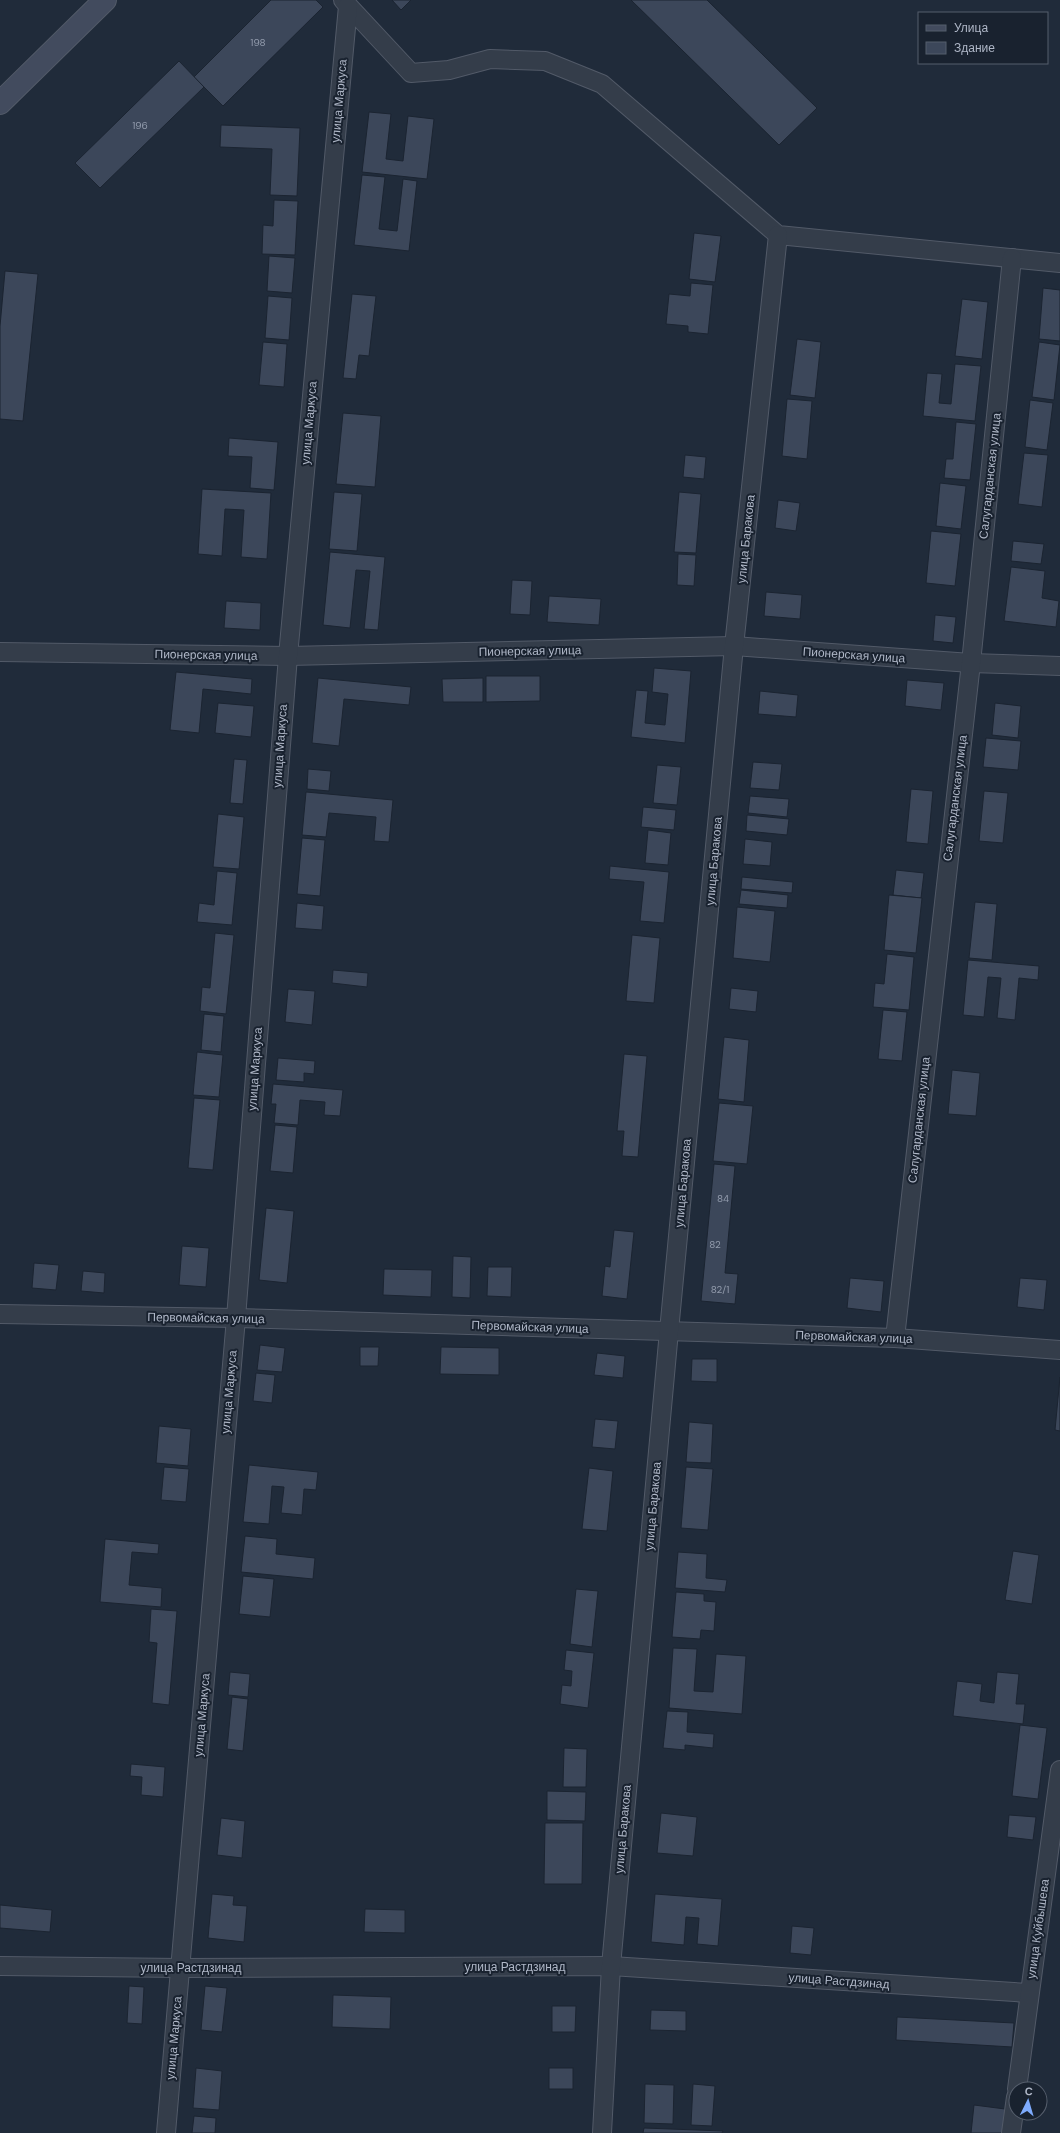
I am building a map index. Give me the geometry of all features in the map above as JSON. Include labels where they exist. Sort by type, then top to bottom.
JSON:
[{"type":"main road","points":[[0,103],[105,0]]},
{"type":"street","points":[[346,3],[411,72],[449,70],[490,59],[545,61],[602,84],[778,235],[1060,263]]},
{"type":"street","name":"улица Маркуса","points":[[166,2133],[236,1318],[288,656],[346,3]]},
{"type":"street","name":"улица Баракова","points":[[602,2133],[611,1966],[668,1331],[734,646],[778,235]]},
{"type":"street","name":"Салугарданская улица","points":[[895,1338],[971,664],[1012,258]]},
{"type":"street","name":"Пионерская улица","points":[[0,652],[288,656],[734,646],[971,664],[1060,666]]},
{"type":"street","name":"Первомайская улица","points":[[0,1314],[236,1318],[895,1338],[1060,1350]]},
{"type":"street","name":"улица Куйбышева","points":[[1018,2081],[1060,1770]]},
{"type":"street","name":"улица Растдзинад","points":[[0,1966],[180,1968],[611,1966],[1029,1993]]},
{"type":"street","points":[[1011,2133],[1013,2121]]},
{"type":"building","points":[[271,0],[316,0],[323,7],[223,106],[194,77]]},
{"type":"building","points":[[392,0],[411,0],[401,10]]},
{"type":"building","points":[[631,0],[707,0],[817,108],[779,145]]},
{"type":"building","points":[[179,61],[204,87],[100,188],[75,163]]},
{"type":"building","points":[[369,112],[391,114],[386,159],[403,161],[408,116],[434,119],[427,179],[362,172]]},
{"type":"building","points":[[221,125],[300,128],[297,196],[270,195],[272,149],[220,147]]},
{"type":"building","points":[[362,175],[385,177],[379,229],[397,231],[403,179],[417,181],[409,251],[354,245]]},
{"type":"building","points":[[274,200],[298,201],[295,255],[262,254],[263,225],[273,226]]},
{"type":"building","points":[[694,233],[721,236],[715,282],[689,279]]},
{"type":"building","points":[[269,256],[295,258],[292,293],[267,291]]},
{"type":"building","points":[[5,271],[38,274],[23,421],[0,419],[0,326]]},
{"type":"building","points":[[691,283],[713,285],[708,334],[688,332],[688,326],[666,324],[669,294],[690,296]]},
{"type":"building","points":[[1043,288],[1060,290],[1060,341],[1039,339]]},
{"type":"building","points":[[352,294],[376,296],[369,356],[359,355],[356,379],[343,378]]},
{"type":"building","points":[[268,296],[292,298],[289,340],[265,338]]},
{"type":"building","points":[[962,299],[988,302],[982,359],[955,356]]},
{"type":"building","points":[[797,339],[821,342],[815,398],[790,395]]},
{"type":"building","points":[[263,342],[287,344],[284,387],[259,385]]},
{"type":"building","points":[[1039,342],[1060,345],[1054,400],[1032,397]]},
{"type":"building","points":[[955,364],[981,366],[975,421],[923,416],[927,373],[942,374],[939,403],[951,404]]},
{"type":"building","points":[[787,399],[812,401],[807,459],[782,456]]},
{"type":"building","points":[[1030,400],[1053,403],[1047,450],[1025,447]]},
{"type":"building","points":[[343,413],[381,416],[375,487],[336,484]]},
{"type":"building","points":[[956,422],[976,424],[970,480],[944,478],[946,459],[953,459]]},
{"type":"building","points":[[229,438],[278,442],[274,490],[250,488],[252,457],[228,456]]},
{"type":"building","points":[[1024,453],[1048,455],[1042,507],[1018,504]]},
{"type":"building","points":[[685,455],[706,457],[704,479],[683,477]]},
{"type":"building","points":[[940,483],[966,486],[961,529],[936,526]]},
{"type":"building","points":[[202,489],[271,493],[267,559],[241,557],[244,510],[225,509],[222,556],[198,554]]},
{"type":"building","points":[[334,492],[362,494],[357,551],[329,549]]},
{"type":"building","points":[[679,492],[701,494],[696,553],[674,552]]},
{"type":"building","points":[[778,500],[800,503],[796,531],[775,528]]},
{"type":"building","points":[[931,531],[961,534],[955,586],[926,583]]},
{"type":"building","points":[[1013,541],[1044,544],[1041,564],[1011,561]]},
{"type":"building","points":[[330,552],[385,557],[378,630],[364,629],[370,571],[356,570],[350,628],[323,625]]},
{"type":"building","points":[[678,554],[696,555],[694,586],[677,585]]},
{"type":"building","points":[[1011,567],[1045,571],[1042,598],[1059,601],[1056,627],[1004,621]]},
{"type":"building","points":[[512,580],[532,581],[530,615],[510,614]]},
{"type":"building","points":[[766,592],[802,595],[800,619],[764,616]]},
{"type":"building","points":[[549,596],[601,599],[599,625],[547,622]]},
{"type":"building","points":[[226,601],[261,603],[260,630],[224,628]]},
{"type":"building","points":[[935,615],[956,617],[953,643],[933,641]]},
{"type":"building","points":[[654,668],[691,671],[685,743],[631,737],[636,690],[648,691],[645,723],[665,725],[668,694],[652,692]]},
{"type":"building","points":[[176,672],[252,679],[251,694],[203,689],[199,733],[170,730]]},
{"type":"building","points":[[486,676],[540,676],[540,701],[486,702]]},
{"type":"building","points":[[318,678],[411,687],[409,705],[344,699],[339,746],[312,743]]},
{"type":"building","points":[[483,678],[483,702],[443,702],[442,679]]},
{"type":"building","points":[[907,680],[944,683],[941,710],[905,706]]},
{"type":"building","points":[[760,691],[798,695],[796,717],[758,714]]},
{"type":"building","points":[[218,703],[254,706],[251,737],[215,733]]},
{"type":"building","points":[[995,703],[1021,706],[1018,738],[992,735]]},
{"type":"building","points":[[986,738],[1021,741],[1018,770],[983,767]]},
{"type":"building","points":[[234,759],[247,760],[243,804],[230,803]]},
{"type":"building","points":[[753,762],[782,764],[779,790],[750,788]]},
{"type":"building","points":[[657,765],[681,767],[677,805],[653,803]]},
{"type":"building","points":[[308,769],[331,771],[329,791],[307,789]]},
{"type":"building","points":[[911,789],[933,791],[928,844],[906,842]]},
{"type":"building","points":[[984,791],[1008,793],[1003,843],[979,841]]},
{"type":"building","points":[[306,792],[393,800],[389,842],[374,841],[376,817],[329,813],[326,837],[302,835]]},
{"type":"building","points":[[750,796],[789,799],[787,817],[748,813]]},
{"type":"building","points":[[643,807],[676,810],[674,830],[641,827]]},
{"type":"building","points":[[218,814],[244,817],[239,869],[213,867]]},
{"type":"building","points":[[747,815],[789,819],[787,835],[746,831]]},
{"type":"building","points":[[648,830],[671,833],[668,865],[645,863]]},
{"type":"building","points":[[302,838],[325,840],[320,896],[297,894]]},
{"type":"building","points":[[745,839],[772,842],[770,866],[743,864]]},
{"type":"building","points":[[610,866],[669,872],[664,923],[640,921],[644,882],[609,879]]},
{"type":"building","points":[[896,870],[924,873],[921,898],[893,895]]},
{"type":"building","points":[[217,871],[237,873],[232,925],[197,922],[199,903],[214,905]]},
{"type":"building","points":[[742,877],[793,882],[792,893],[741,889]]},
{"type":"building","points":[[741,890],[788,895],[787,908],[739,904]]},
{"type":"building","points":[[889,895],[922,898],[916,953],[884,950]]},
{"type":"building","points":[[975,902],[997,904],[992,960],[969,958]]},
{"type":"building","points":[[297,903],[324,906],[322,930],[295,928]]},
{"type":"building","points":[[737,907],[775,911],[770,962],[733,958]]},
{"type":"building","points":[[215,933],[234,935],[226,1014],[200,1011],[202,987],[210,988]]},
{"type":"building","points":[[632,935],[660,938],[654,1003],[626,1001]]},
{"type":"building","points":[[887,954],[914,957],[909,1010],[873,1007],[875,983],[884,984]]},
{"type":"building","points":[[968,960],[1039,966],[1038,980],[1019,978],[1015,1020],[997,1018],[1001,978],[988,977],[984,1017],[963,1015]]},
{"type":"building","points":[[333,970],[368,973],[367,987],[332,983]]},
{"type":"building","points":[[731,988],[758,991],[756,1012],[729,1009]]},
{"type":"building","points":[[288,989],[315,991],[312,1025],[285,1022]]},
{"type":"building","points":[[883,1010],[907,1012],[902,1061],[878,1059]]},
{"type":"building","points":[[204,1014],[224,1016],[221,1052],[201,1050]]},
{"type":"building","points":[[724,1037],[749,1040],[744,1102],[718,1099]]},
{"type":"building","points":[[197,1052],[223,1055],[219,1097],[193,1095]]},
{"type":"building","points":[[624,1054],[647,1056],[638,1157],[622,1156],[624,1131],[617,1131]]},
{"type":"building","points":[[278,1058],[315,1061],[314,1074],[304,1073],[304,1082],[276,1080]]},
{"type":"building","points":[[952,1070],[980,1073],[976,1116],[948,1114]]},
{"type":"building","points":[[273,1084],[343,1090],[340,1116],[324,1115],[325,1102],[300,1100],[298,1125],[274,1123],[276,1104],[271,1104]]},
{"type":"building","points":[[194,1098],[220,1100],[213,1170],[188,1168]]},
{"type":"building","points":[[719,1103],[753,1106],[747,1164],[713,1161]]},
{"type":"building","points":[[275,1125],[297,1127],[293,1173],[270,1171]]},
{"type":"building","points":[[714,1164],[735,1166],[725,1273],[738,1274],[735,1304],[701,1301]]},
{"type":"building","points":[[266,1208],[294,1211],[287,1283],[259,1280]]},
{"type":"building","points":[[614,1230],[634,1232],[627,1299],[602,1296],[605,1266],[610,1267]]},
{"type":"building","points":[[182,1246],[209,1248],[206,1287],[179,1285]]},
{"type":"building","points":[[453,1256],[471,1257],[470,1298],[452,1297]]},
{"type":"building","points":[[34,1263],[59,1265],[56,1290],[32,1288]]},
{"type":"building","points":[[488,1267],[512,1267],[511,1297],[487,1296]]},
{"type":"building","points":[[384,1269],[432,1270],[431,1297],[383,1295]]},
{"type":"building","points":[[83,1271],[105,1273],[104,1293],[81,1291]]},
{"type":"building","points":[[850,1278],[884,1281],[881,1312],[847,1308]]},
{"type":"building","points":[[1020,1278],[1047,1280],[1044,1310],[1017,1307]]},
{"type":"building","points":[[260,1345],[285,1348],[282,1372],[257,1370]]},
{"type":"building","points":[[360,1347],[379,1347],[378,1366],[360,1366]]},
{"type":"building","points":[[441,1347],[499,1348],[499,1375],[440,1374]]},
{"type":"building","points":[[597,1353],[625,1356],[623,1378],[594,1375]]},
{"type":"building","points":[[692,1359],[717,1359],[717,1382],[691,1381]]},
{"type":"building","points":[[256,1373],[275,1375],[272,1403],[253,1401]]},
{"type":"building","points":[[1060,1377],[1060,1431],[1055,1430]]},
{"type":"building","points":[[595,1419],[618,1421],[615,1449],[592,1447]]},
{"type":"building","points":[[689,1422],[713,1424],[711,1463],[686,1462]]},
{"type":"building","points":[[159,1426],[191,1429],[188,1466],[156,1463]]},
{"type":"building","points":[[249,1465],[318,1472],[316,1490],[304,1489],[302,1515],[281,1513],[284,1487],[272,1486],[269,1524],[243,1522]]},
{"type":"building","points":[[164,1467],[189,1469],[186,1502],[161,1500]]},
{"type":"building","points":[[686,1467],[713,1469],[708,1530],[681,1528]]},
{"type":"building","points":[[589,1468],[613,1471],[607,1531],[582,1529]]},
{"type":"building","points":[[245,1536],[277,1539],[276,1554],[315,1558],[313,1579],[241,1572]]},
{"type":"building","points":[[105,1539],[159,1544],[158,1554],[132,1552],[129,1585],[162,1588],[161,1607],[100,1602]]},
{"type":"building","points":[[1013,1551],[1039,1555],[1032,1604],[1005,1600]]},
{"type":"building","points":[[678,1552],[707,1554],[706,1578],[727,1580],[725,1592],[675,1588]]},
{"type":"building","points":[[243,1576],[274,1579],[270,1617],[239,1614]]},
{"type":"building","points":[[576,1589],[598,1591],[592,1647],[570,1644]]},
{"type":"building","points":[[676,1592],[704,1594],[704,1601],[716,1602],[714,1631],[701,1630],[700,1639],[672,1637]]},
{"type":"building","points":[[151,1609],[177,1611],[169,1705],[152,1703],[157,1643],[149,1642]]},
{"type":"building","points":[[673,1648],[697,1649],[694,1691],[713,1692],[716,1654],[746,1656],[742,1714],[669,1708]]},
{"type":"building","points":[[566,1650],[594,1653],[588,1708],[560,1704],[562,1685],[571,1686],[572,1671],[564,1670]]},
{"type":"building","points":[[230,1672],[250,1674],[248,1697],[228,1695]]},
{"type":"building","points":[[997,1672],[1019,1674],[1016,1704],[1025,1704],[1023,1724],[953,1716],[957,1681],[982,1684],[980,1701],[994,1703]]},
{"type":"building","points":[[232,1697],[248,1699],[243,1751],[227,1749]]},
{"type":"building","points":[[667,1711],[688,1712],[687,1732],[714,1734],[713,1748],[685,1745],[685,1750],[663,1748]]},
{"type":"building","points":[[1020,1725],[1047,1728],[1038,1799],[1012,1796]]},
{"type":"building","points":[[564,1748],[587,1749],[586,1787],[563,1787]]},
{"type":"building","points":[[131,1764],[165,1767],[163,1797],[141,1795],[142,1777],[130,1776]]},
{"type":"building","points":[[547,1791],[586,1792],[585,1821],[547,1820]]},
{"type":"building","points":[[661,1813],[697,1817],[693,1856],[657,1853]]},
{"type":"building","points":[[1009,1815],[1036,1817],[1033,1840],[1007,1837]]},
{"type":"building","points":[[221,1818],[245,1821],[242,1858],[217,1855]]},
{"type":"building","points":[[545,1823],[583,1823],[582,1884],[544,1884]]},
{"type":"building","points":[[212,1894],[234,1896],[233,1905],[247,1906],[244,1942],[208,1938]]},
{"type":"building","points":[[655,1894],[722,1899],[718,1946],[697,1944],[699,1918],[686,1917],[684,1945],[651,1942]]},
{"type":"building","points":[[0,1905],[52,1910],[50,1932],[0,1928]]},
{"type":"building","points":[[365,1909],[405,1910],[405,1933],[364,1932]]},
{"type":"building","points":[[792,1926],[814,1928],[811,1955],[790,1953]]},
{"type":"building","points":[[129,1986],[144,1987],[142,2024],[127,2023]]},
{"type":"building","points":[[205,1986],[227,1988],[222,2032],[201,2030]]},
{"type":"building","points":[[333,1995],[391,1997],[390,2029],[332,2027]]},
{"type":"building","points":[[552,2006],[576,2006],[575,2032],[552,2032]]},
{"type":"building","points":[[651,2010],[686,2011],[686,2031],[650,2030]]},
{"type":"building","points":[[897,2017],[1014,2023],[1012,2047],[896,2040]]},
{"type":"building","points":[[196,2068],[222,2071],[219,2110],[193,2108]]},
{"type":"building","points":[[549,2068],[573,2068],[573,2089],[549,2089]]},
{"type":"building","points":[[645,2084],[674,2085],[673,2124],[644,2123]]},
{"type":"building","points":[[693,2084],[715,2086],[712,2126],[691,2125]]},
{"type":"building","points":[[974,2105],[1005,2109],[1003,2133],[971,2133]]},
{"type":"building","points":[[194,2116],[216,2118],[215,2133],[192,2133]]},
{"type":"building","points":[[644,2128],[723,2131],[722,2133],[643,2133]]}]
